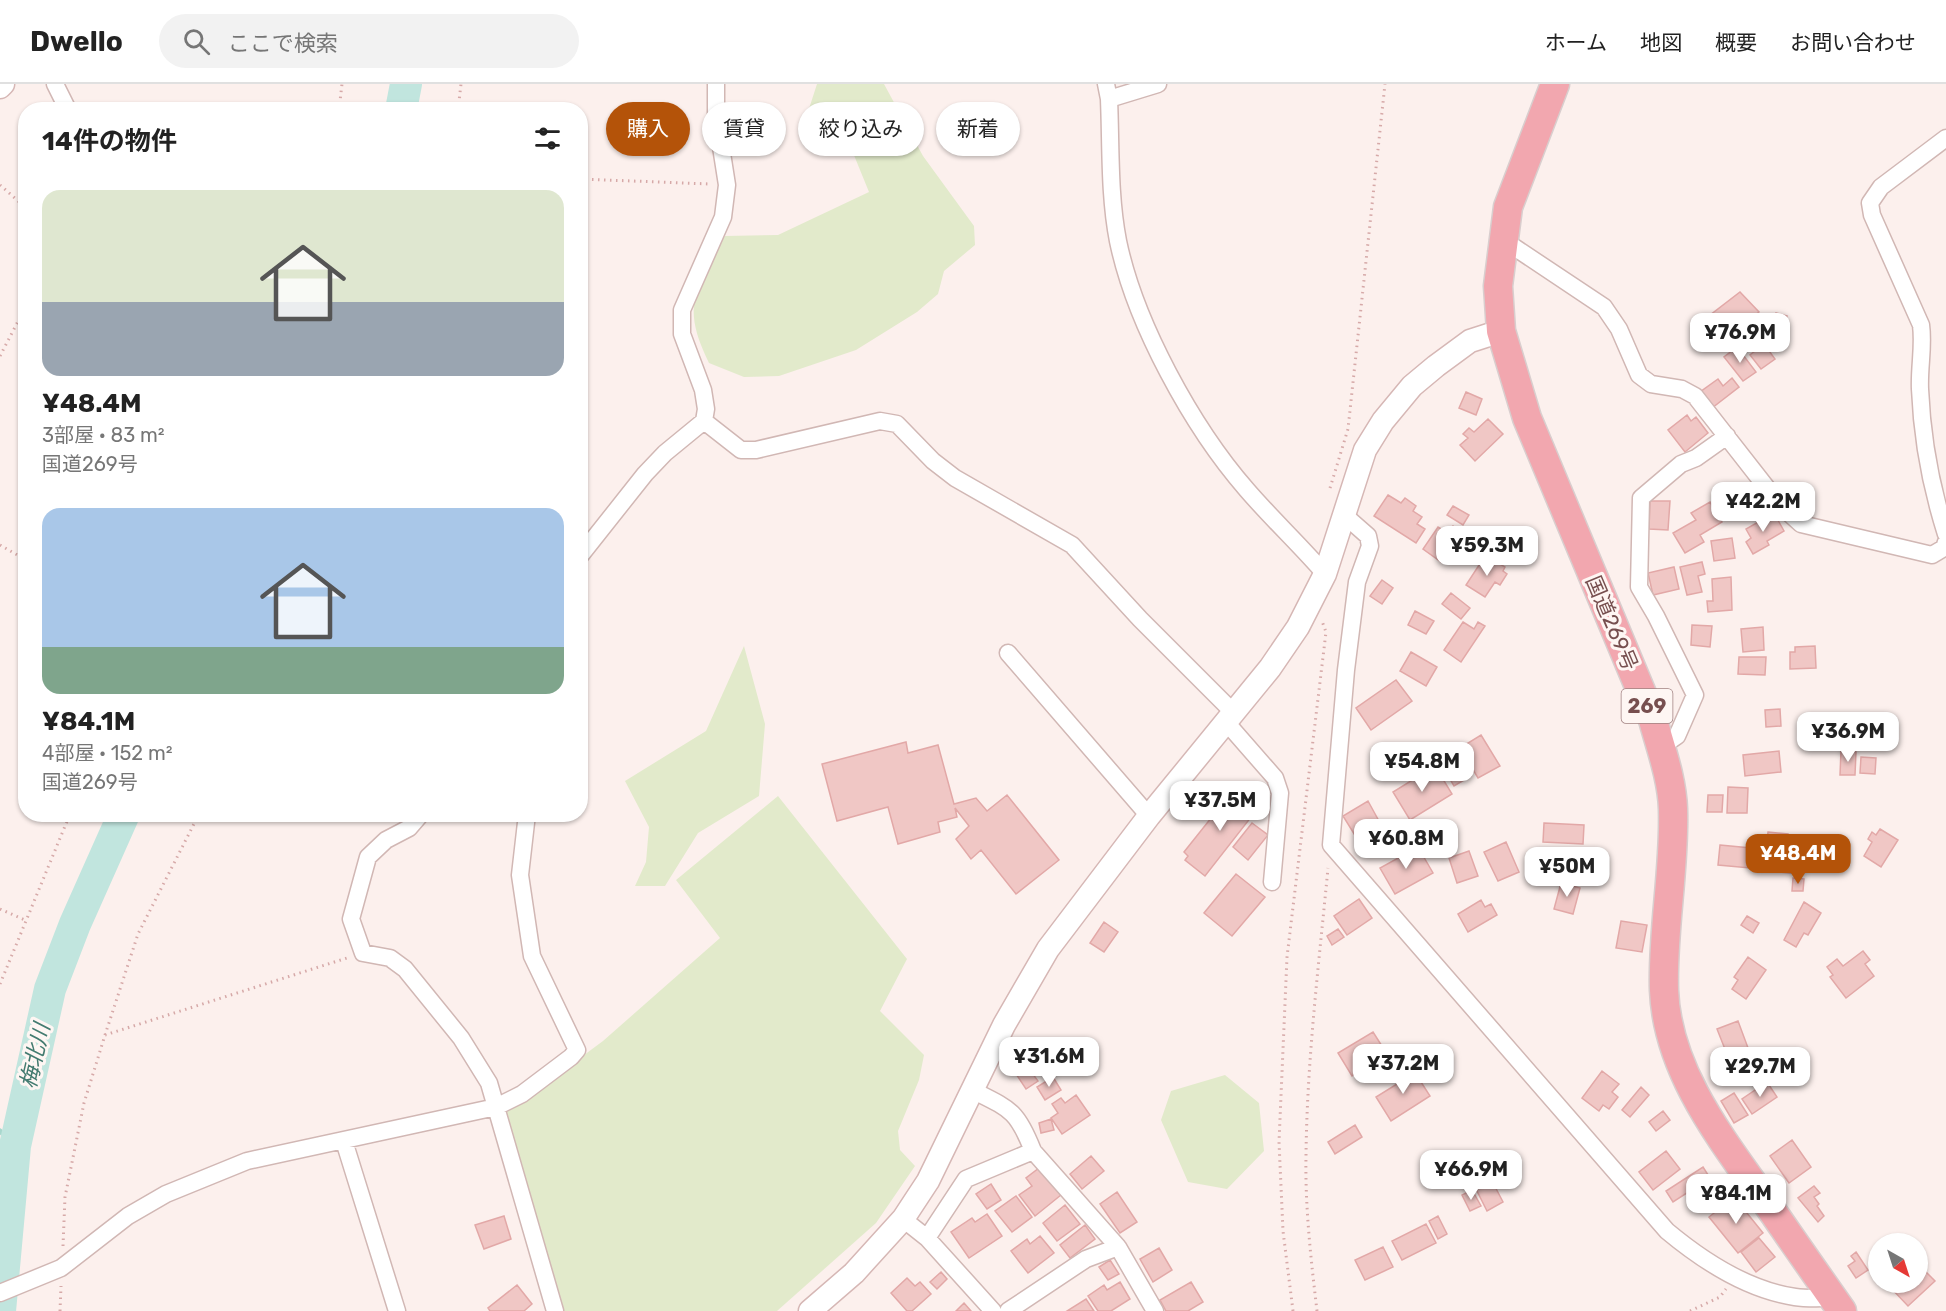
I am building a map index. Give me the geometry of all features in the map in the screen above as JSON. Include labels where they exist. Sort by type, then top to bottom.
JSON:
[{"type":"highway","name":"国道269号","points":[[1555,84],[1508,207],[1498,286],[1501,331],[1527,418],[1653,720],[1661,747],[1673,806],[1673,854],[1664,989],[1668,1024],[1679,1061],[1696,1096],[1727,1146],[1837,1305]]},
{"type":"street","points":[[55,84],[64,102]]},
{"type":"street","points":[[588,535],[665,453],[704,422],[706,409],[703,390],[682,334],[682,310],[723,217],[727,185],[716,115],[716,84]]},
{"type":"street","points":[[1158,84],[1108,92],[1118,240],[1130,287],[1144,326],[1183,398],[1245,489],[1325,574]]},
{"type":"street","points":[[1946,138],[1881,187],[1870,202],[1872,215],[1921,325],[1923,343],[1920,386],[1922,420],[1933,488],[1946,534]]},
{"type":"street","points":[[1503,239],[1604,307],[1619,328],[1639,375],[1651,384],[1682,389],[1695,396],[1781,506],[1802,524],[1932,555],[1944,548],[1946,542]]},
{"type":"street","points":[[810,1311],[854,1273],[903,1219],[928,1181],[1019,996],[1048,949],[1149,816],[1270,669],[1298,627],[1325,574],[1365,450],[1383,421],[1412,386],[1470,341],[1501,331]]},
{"type":"street","points":[[704,422],[741,450],[756,450],[880,421],[897,424],[933,461],[955,477],[1057,535],[1085,556],[1230,717],[1275,778],[1281,793],[1272,882]]},
{"type":"street","points":[[1661,747],[1677,736],[1695,695],[1639,587],[1641,498],[1681,464],[1696,458],[1727,436]]},
{"type":"street","points":[[1343,514],[1368,536],[1370,546],[1358,582],[1348,648],[1330,845],[1667,1231],[1694,1254],[1733,1276],[1794,1297],[1837,1305]]},
{"type":"street","points":[[1008,653],[1149,816]]},
{"type":"street","points":[[416,822],[386,840],[368,857],[351,919],[363,953],[390,958],[405,969],[462,1038],[489,1083],[555,1311]]},
{"type":"street","points":[[0,1293],[57,1269],[128,1216],[166,1194],[247,1161],[496,1107],[522,1094],[577,1050],[532,956],[520,875],[526,822]]},
{"type":"street","points":[[972,1090],[1011,1110],[1023,1126],[1033,1151],[1118,1247],[1155,1311]]},
{"type":"street","points":[[344,1141],[397,1311]]},
{"type":"street","points":[[927,1238],[966,1179],[1033,1151]]},
{"type":"street","points":[[903,1219],[927,1238],[993,1311]]},
{"type":"street","points":[[1008,1311],[1086,1259],[1118,1247]]},
{"type":"path","points":[[340,102],[342,84]]},
{"type":"path","points":[[459,102],[461,84]]},
{"type":"path","points":[[1348,429],[1385,84]]},
{"type":"path","points":[[588,179],[727,185]]},
{"type":"path","points":[[0,185],[18,201]]},
{"type":"path","points":[[0,356],[18,321]]},
{"type":"path","points":[[0,545],[18,555]]},
{"type":"path","points":[[1293,1311],[1283,1231],[1279,1142],[1287,957],[1326,632]]},
{"type":"path","points":[[0,984],[67,822]]},
{"type":"path","points":[[60,1311],[57,1269],[65,1197],[84,1102],[138,934],[195,822]]},
{"type":"path","points":[[1317,1311],[1311,1260],[1306,1156],[1314,1010],[1330,845]]},
{"type":"path","points":[[0,909],[25,920]]},
{"type":"path","points":[[105,1035],[363,953]]},
{"type":"path","points":[[1690,1311],[1725,1292],[1733,1276]]},
{"type":"green space","points":[[817,84],[884,84],[894,102],[811,102]]},
{"type":"green space","points":[[854,156],[923,156],[974,226],[975,245],[944,271],[938,294],[917,312],[856,350],[779,376],[744,377],[709,363],[695,326],[695,297],[706,270],[725,236],[778,235],[869,192]]},
{"type":"green space","points":[[744,646],[765,724],[759,796],[698,833],[665,886],[635,886],[646,862],[649,827],[625,781],[706,731]]},
{"type":"green space","points":[[778,796],[907,959],[880,1011],[924,1055],[919,1080],[898,1131],[900,1150],[915,1166],[876,1223],[777,1311],[564,1311],[507,1123],[507,1112],[603,1041],[720,938],[676,880]]},
{"type":"green space","points":[[1225,1075],[1259,1103],[1264,1151],[1227,1189],[1188,1182],[1161,1120],[1171,1091]]},
{"type":"building","points":[[1740,292],[1759,312],[1721,340],[1705,319]]},
{"type":"building","points":[[1776,313],[1787,316],[1779,339],[1768,335]]},
{"type":"building","points":[[1764,344],[1775,359],[1761,369],[1750,355]]},
{"type":"building","points":[[1737,347],[1756,372],[1743,381],[1724,357]]},
{"type":"building","points":[[1732,378],[1739,387],[1712,408],[1700,392],[1718,379],[1723,386]]},
{"type":"building","points":[[1466,392],[1482,399],[1476,415],[1459,408]]},
{"type":"building","points":[[1687,415],[1691,421],[1696,417],[1708,433],[1685,452],[1668,430]]},
{"type":"building","points":[[1488,419],[1503,434],[1475,461],[1460,445],[1468,438],[1463,434],[1469,428],[1474,432]]},
{"type":"building","points":[[1728,492],[1737,507],[1725,514],[1716,499]]},
{"type":"building","points":[[1388,495],[1401,503],[1405,498],[1416,506],[1413,511],[1422,517],[1417,524],[1425,529],[1416,543],[1374,516]]},
{"type":"building","points":[[1650,501],[1670,501],[1668,530],[1649,529]]},
{"type":"building","points":[[1710,502],[1722,522],[1700,535],[1704,542],[1685,553],[1673,533],[1696,520],[1691,513]]},
{"type":"building","points":[[1453,506],[1469,515],[1463,525],[1447,515]]},
{"type":"building","points":[[1774,513],[1784,531],[1767,541],[1769,545],[1753,554],[1746,542],[1751,538],[1746,529]]},
{"type":"building","points":[[1453,526],[1461,532],[1441,562],[1423,549],[1438,527],[1448,533]]},
{"type":"building","points":[[1732,538],[1735,558],[1714,561],[1711,541]]},
{"type":"building","points":[[1483,559],[1493,565],[1495,561],[1505,567],[1503,571],[1507,574],[1500,585],[1495,582],[1485,597],[1466,585]]},
{"type":"building","points":[[1702,562],[1705,574],[1698,576],[1702,592],[1687,595],[1680,567]]},
{"type":"building","points":[[1674,567],[1679,589],[1653,595],[1648,573]]},
{"type":"building","points":[[1731,577],[1732,610],[1708,612],[1707,601],[1713,601],[1712,579]]},
{"type":"building","points":[[1382,580],[1393,588],[1382,604],[1370,596]]},
{"type":"building","points":[[1451,593],[1470,608],[1461,619],[1442,604]]},
{"type":"building","points":[[1415,611],[1434,621],[1426,634],[1408,625]]},
{"type":"building","points":[[1463,622],[1474,629],[1478,622],[1485,626],[1461,662],[1444,650]]},
{"type":"building","points":[[1692,625],[1712,626],[1710,647],[1691,645]]},
{"type":"building","points":[[1763,627],[1764,650],[1743,652],[1741,629]]},
{"type":"building","points":[[1815,646],[1816,668],[1790,669],[1790,652],[1795,652],[1795,647]]},
{"type":"building","points":[[1411,652],[1437,667],[1426,686],[1400,671]]},
{"type":"building","points":[[1739,657],[1766,657],[1765,675],[1738,674]]},
{"type":"building","points":[[1396,680],[1412,701],[1371,730],[1356,708]]},
{"type":"building","points":[[1780,709],[1781,726],[1766,727],[1765,710]]},
{"type":"building","points":[[1882,718],[1882,738],[1850,738],[1850,719]]},
{"type":"building","points":[[1481,735],[1500,766],[1478,778],[1460,748]]},
{"type":"building","points":[[906,742],[908,753],[938,745],[954,804],[976,798],[987,811],[1007,795],[1059,860],[1016,894],[981,850],[971,859],[956,839],[969,826],[955,808],[957,817],[938,822],[940,832],[898,844],[888,807],[837,821],[822,764]]},
{"type":"building","points":[[1779,751],[1781,772],[1745,776],[1743,755]]},
{"type":"building","points":[[1841,751],[1856,752],[1855,775],[1840,775]]},
{"type":"building","points":[[1458,754],[1471,776],[1454,786],[1441,764]]},
{"type":"building","points":[[1861,757],[1876,758],[1875,774],[1860,773]]},
{"type":"building","points":[[1435,766],[1452,794],[1410,820],[1393,792]]},
{"type":"building","points":[[1728,787],[1748,788],[1747,813],[1727,813]]},
{"type":"building","points":[[1235,788],[1259,807],[1205,876],[1185,860],[1188,856],[1184,852]]},
{"type":"building","points":[[1708,795],[1723,795],[1722,812],[1707,812]]},
{"type":"building","points":[[1368,801],[1380,823],[1356,837],[1343,816]]},
{"type":"building","points":[[1252,823],[1268,835],[1248,860],[1233,847]]},
{"type":"building","points":[[1544,823],[1584,825],[1583,844],[1543,842]]},
{"type":"building","points":[[1880,829],[1898,840],[1881,867],[1864,856],[1872,842],[1868,839],[1872,832],[1876,835]]},
{"type":"building","points":[[1768,832],[1788,834],[1787,845],[1767,843]]},
{"type":"building","points":[[1506,842],[1519,872],[1498,881],[1484,852]]},
{"type":"building","points":[[1720,845],[1751,848],[1750,868],[1718,865]]},
{"type":"building","points":[[1418,847],[1433,873],[1395,894],[1380,868]]},
{"type":"building","points":[[1758,849],[1793,852],[1791,873],[1756,870]]},
{"type":"building","points":[[1469,851],[1478,876],[1457,883],[1449,858]]},
{"type":"building","points":[[1236,874],[1265,897],[1232,936],[1204,913]]},
{"type":"building","points":[[1793,878],[1804,879],[1803,891],[1792,891]]},
{"type":"building","points":[[1561,883],[1580,888],[1573,914],[1554,909]]},
{"type":"building","points":[[1359,899],[1372,918],[1347,935],[1334,916]]},
{"type":"building","points":[[1481,900],[1485,907],[1491,904],[1497,915],[1468,932],[1458,914]]},
{"type":"building","points":[[1804,902],[1821,913],[1808,935],[1804,933],[1796,947],[1784,940]]},
{"type":"building","points":[[1747,916],[1759,923],[1753,933],[1741,925]]},
{"type":"building","points":[[1621,921],[1647,925],[1642,952],[1616,948]]},
{"type":"building","points":[[1104,922],[1118,932],[1104,952],[1090,943]]},
{"type":"building","points":[[1338,929],[1344,937],[1332,945],[1327,936]]},
{"type":"building","points":[[1863,951],[1870,960],[1865,964],[1874,976],[1846,998],[1830,977],[1833,975],[1827,967],[1837,959],[1843,966]]},
{"type":"building","points":[[1748,957],[1766,970],[1746,999],[1732,989],[1738,980],[1734,977]]},
{"type":"building","points":[[1738,1021],[1754,1064],[1734,1072],[1717,1029]]},
{"type":"building","points":[[1373,1032],[1387,1054],[1352,1076],[1338,1053]]},
{"type":"building","points":[[1027,1066],[1038,1081],[1026,1089],[1016,1074]]},
{"type":"building","points":[[1412,1068],[1430,1096],[1391,1121],[1376,1097],[1402,1081],[1399,1076]]},
{"type":"building","points":[[1602,1071],[1619,1084],[1612,1092],[1618,1097],[1609,1109],[1603,1105],[1599,1111],[1582,1098]]},
{"type":"building","points":[[1053,1077],[1061,1090],[1045,1100],[1037,1087]]},
{"type":"building","points":[[1767,1082],[1777,1097],[1752,1114],[1742,1099]]},
{"type":"building","points":[[1641,1087],[1649,1095],[1630,1117],[1622,1110]]},
{"type":"building","points":[[1734,1093],[1748,1115],[1734,1123],[1721,1101]]},
{"type":"building","points":[[1076,1095],[1090,1115],[1062,1134],[1051,1118],[1058,1113],[1052,1104],[1061,1098],[1065,1103]]},
{"type":"building","points":[[1663,1111],[1670,1120],[1656,1131],[1649,1122]]},
{"type":"building","points":[[1051,1119],[1054,1130],[1041,1133],[1039,1123]]},
{"type":"building","points":[[1355,1125],[1362,1137],[1335,1154],[1328,1142]]},
{"type":"building","points":[[1792,1140],[1811,1167],[1789,1183],[1770,1156]]},
{"type":"building","points":[[1666,1151],[1680,1169],[1653,1190],[1639,1172]]},
{"type":"building","points":[[1091,1156],[1104,1171],[1082,1189],[1070,1174]]},
{"type":"building","points":[[1703,1167],[1710,1178],[1673,1202],[1666,1191]]},
{"type":"building","points":[[1039,1168],[1061,1195],[1035,1216],[1019,1195],[1032,1186],[1026,1178]]},
{"type":"building","points":[[1491,1179],[1503,1202],[1487,1211],[1475,1187]]},
{"type":"building","points":[[991,1184],[1001,1200],[987,1209],[976,1194]]},
{"type":"building","points":[[1814,1186],[1820,1193],[1814,1197],[1819,1204],[1817,1206],[1824,1216],[1818,1222],[1798,1198]]},
{"type":"building","points":[[1472,1190],[1481,1206],[1470,1211],[1462,1195]]},
{"type":"building","points":[[1117,1192],[1137,1222],[1120,1233],[1100,1204]]},
{"type":"building","points":[[1016,1196],[1032,1217],[1012,1232],[995,1211]]},
{"type":"building","points":[[1734,1197],[1763,1233],[1738,1253],[1709,1217]]},
{"type":"building","points":[[1065,1205],[1080,1224],[1057,1241],[1043,1223]]},
{"type":"building","points":[[987,1214],[1002,1236],[969,1258],[951,1232],[972,1218],[975,1222]]},
{"type":"building","points":[[504,1216],[511,1239],[484,1249],[475,1225]]},
{"type":"building","points":[[1438,1216],[1447,1234],[1438,1239],[1429,1221]]},
{"type":"building","points":[[1426,1224],[1436,1243],[1402,1260],[1392,1241]]},
{"type":"building","points":[[1085,1225],[1095,1239],[1070,1258],[1060,1245]]},
{"type":"building","points":[[1040,1236],[1054,1253],[1028,1273],[1011,1251],[1027,1239],[1030,1244]]},
{"type":"building","points":[[1759,1238],[1775,1257],[1756,1272],[1741,1252]]},
{"type":"building","points":[[1383,1247],[1393,1267],[1365,1280],[1355,1260]]},
{"type":"building","points":[[1159,1248],[1172,1270],[1153,1282],[1140,1259]]},
{"type":"building","points":[[1856,1252],[1868,1270],[1856,1278],[1848,1266],[1855,1261],[1851,1256]]},
{"type":"building","points":[[1110,1260],[1119,1274],[1108,1280],[1099,1267]]},
{"type":"building","points":[[941,1272],[947,1279],[937,1289],[930,1282]]},
{"type":"building","points":[[1928,1274],[1935,1281],[1928,1287]]},
{"type":"building","points":[[907,1278],[915,1286],[920,1282],[931,1294],[912,1311],[907,1311],[891,1293]]},
{"type":"building","points":[[1120,1282],[1130,1299],[1111,1311],[1098,1311],[1088,1296],[1104,1285],[1107,1290]]},
{"type":"building","points":[[1191,1282],[1203,1302],[1188,1311],[1166,1311],[1160,1300]]},
{"type":"building","points":[[517,1285],[532,1304],[524,1311],[490,1311],[488,1308]]},
{"type":"building","points":[[1896,1293],[1922,1293],[1908,1306]]},
{"type":"building","points":[[1086,1299],[1094,1311],[1067,1311]]},
{"type":"building","points":[[964,1303],[971,1311],[956,1311]]},
{"type":"waterway","name":"梅北川","points":[[403,102],[406,84]]},
{"type":"waterway","name":"梅北川","points":[[0,1311],[15,1146],[50,989],[75,924],[120,822]]},
{"type":"waterway","points":[[0,1131],[15,1146]]}]
